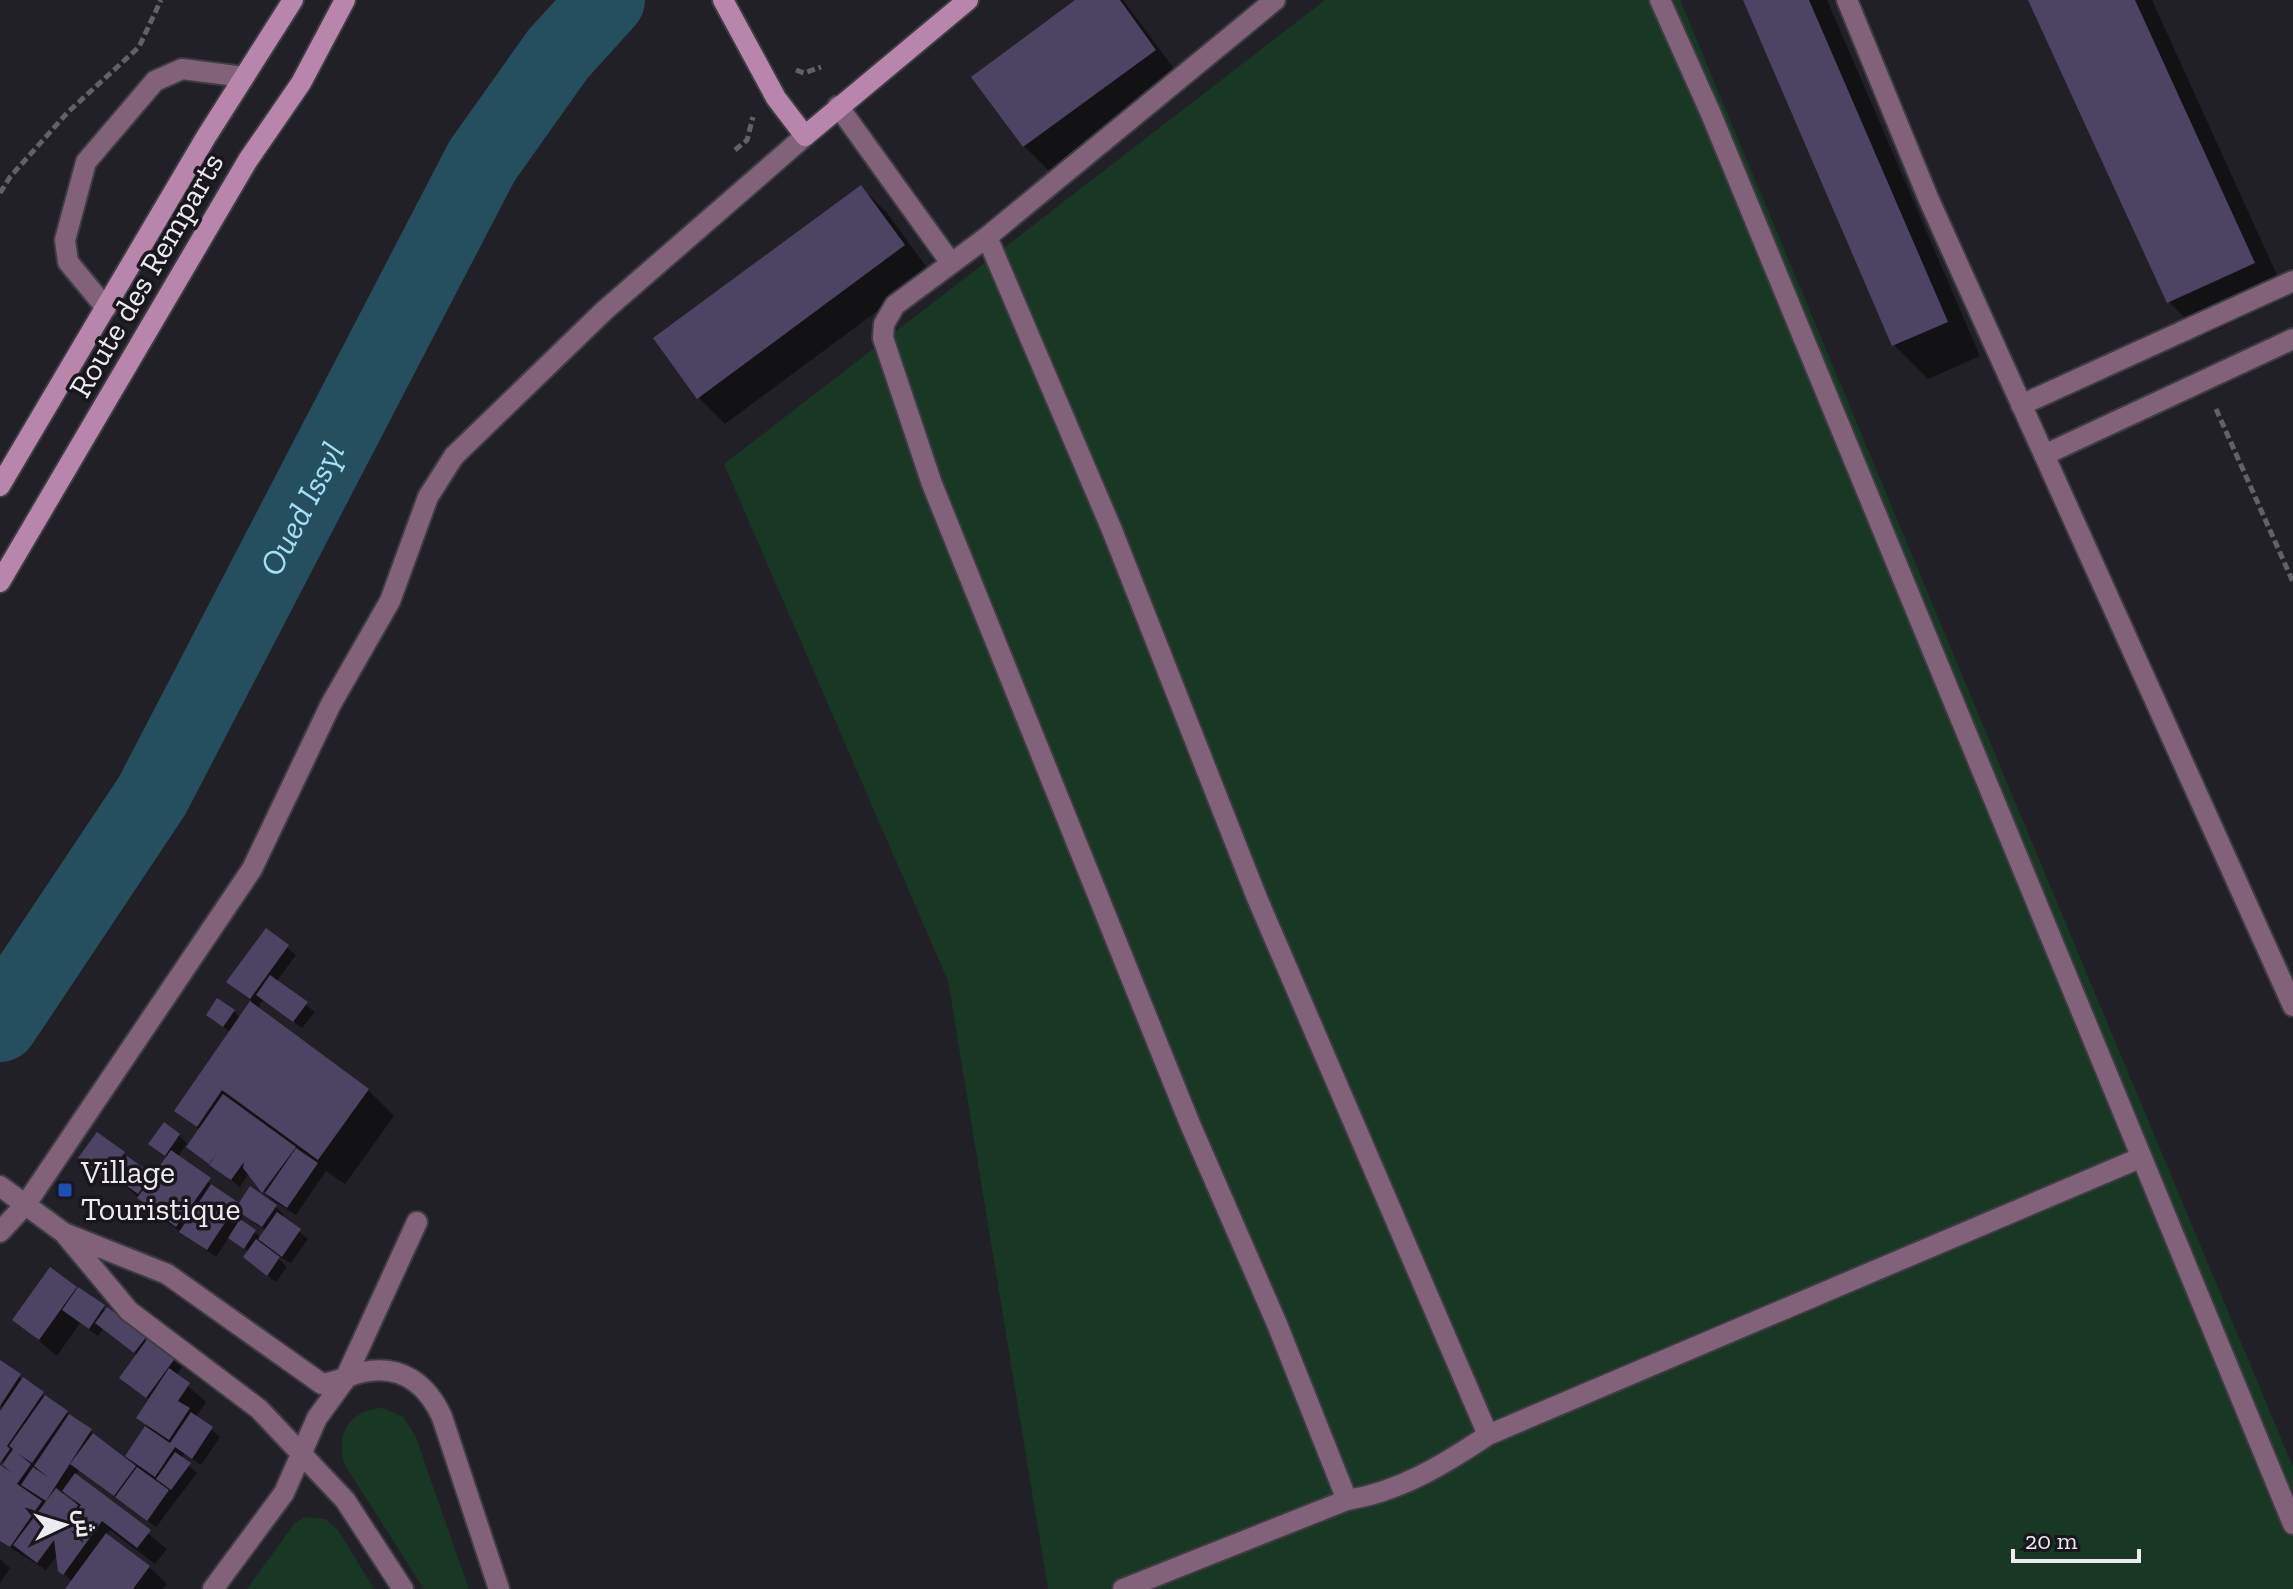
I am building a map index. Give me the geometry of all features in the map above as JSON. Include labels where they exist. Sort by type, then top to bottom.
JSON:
[{"type":"main road","name":"Route des Remparts","points":[[0,486],[293,0]]},
{"type":"main road","name":"Route des Remparts","points":[[0,582],[248,160],[301,83],[345,0]]},
{"type":"main road","points":[[723,0],[776,98],[805,136],[968,0]]},
{"type":"street","points":[[1275,0],[987,237],[895,305],[884,324],[883,338],[902,403],[1190,1124],[1277,1324],[1347,1500]]},
{"type":"street","points":[[1660,0],[1717,128],[2293,1524]]},
{"type":"street","points":[[1847,0],[1929,200],[2293,1006]]},
{"type":"street","points":[[106,308],[68,262],[65,240],[86,162],[155,81],[182,69],[244,77]]},
{"type":"street","points":[[838,106],[951,263]]},
{"type":"street","points":[[0,1232],[26,1204],[252,869],[331,704],[390,601],[428,497],[454,456],[605,310],[805,136]]},
{"type":"street","points":[[987,237],[1112,530],[1257,898],[1488,1435]]},
{"type":"street","points":[[2021,405],[2293,281]]},
{"type":"street","points":[[2044,455],[2293,339]]},
{"type":"street","points":[[1123,1589],[1347,1500],[1370,1496],[1422,1476],[1488,1435],[2140,1158]]},
{"type":"street","points":[[0,1186],[64,1233],[129,1311],[259,1409],[345,1500],[403,1589]]},
{"type":"street","points":[[213,1589],[284,1493],[317,1418],[344,1381],[417,1222]]},
{"type":"street","points":[[64,1233],[167,1274],[322,1384],[344,1381],[359,1373],[379,1369],[400,1373],[419,1383],[433,1398],[499,1589]]},
{"type":"path","points":[[0,193],[10,177],[68,112],[139,47],[161,0]]},
{"type":"path","points":[[2202,379],[2293,582]]},
{"type":"green space","points":[[1325,0],[1680,0],[2293,1467],[2293,1589],[1048,1589],[948,981],[724,464]]},
{"type":"green space","points":[[383,1408],[403,1417],[415,1435],[469,1589],[424,1589],[345,1465],[342,1444],[348,1426],[362,1413]]},
{"type":"green space","points":[[304,1517],[326,1519],[338,1530],[374,1589],[247,1589],[294,1524]]},
{"type":"building","points":[[1075,0],[1120,0],[1156,50],[1023,147],[971,77]]},
{"type":"building","points":[[1743,0],[1809,0],[1948,322],[1892,346]]},
{"type":"building","points":[[2028,0],[2135,0],[2255,263],[2167,303]]},
{"type":"building","points":[[861,185],[905,245],[697,399],[653,338]]},
{"type":"building","points":[[266,928],[289,945],[250,999],[226,982]]},
{"type":"building","points":[[270,975],[308,1002],[293,1022],[256,995]]},
{"type":"building","points":[[217,998],[235,1010],[223,1027],[206,1015]]},
{"type":"building","points":[[250,1001],[369,1089],[318,1160],[222,1090],[197,1127],[174,1111]]},
{"type":"building","points":[[223,1094],[296,1147],[262,1193],[243,1168],[244,1162],[231,1180],[209,1165],[216,1155],[209,1164],[186,1147]]},
{"type":"building","points":[[164,1122],[180,1134],[165,1156],[148,1144]]},
{"type":"building","points":[[97,1132],[125,1152],[106,1178],[78,1158]]},
{"type":"building","points":[[296,1148],[318,1163],[287,1208],[265,1193]]},
{"type":"building","points":[[171,1150],[211,1178],[176,1227],[137,1198]]},
{"type":"building","points":[[127,1156],[152,1174],[138,1194],[113,1176]]},
{"type":"building","points":[[211,1184],[239,1203],[250,1186],[277,1205],[262,1227],[234,1209],[207,1250],[179,1232]]},
{"type":"building","points":[[277,1212],[301,1229],[282,1257],[258,1239]]},
{"type":"building","points":[[240,1219],[256,1230],[244,1249],[228,1238]]},
{"type":"building","points":[[256,1239],[280,1257],[267,1276],[243,1257]]},
{"type":"building","points":[[50,1267],[77,1287],[39,1340],[12,1320]]},
{"type":"building","points":[[78,1287],[105,1305],[89,1329],[62,1310]]},
{"type":"building","points":[[107,1307],[147,1336],[134,1353],[95,1323]]},
{"type":"building","points":[[148,1338],[176,1357],[146,1398],[119,1378]]},
{"type":"building","points":[[0,1360],[21,1374],[0,1406]]},
{"type":"building","points":[[169,1368],[190,1383],[178,1401],[190,1408],[169,1440],[136,1418]]},
{"type":"building","points":[[23,1377],[44,1392],[7,1446],[10,1449],[0,1463],[0,1411]]},
{"type":"building","points":[[45,1395],[68,1411],[32,1463],[17,1453],[31,1464],[17,1484],[42,1501],[10,1547],[0,1541],[0,1465],[13,1473],[2,1465],[13,1449],[9,1446]]},
{"type":"building","points":[[191,1412],[213,1427],[192,1459],[175,1447],[155,1477],[125,1456],[145,1426],[170,1443]]},
{"type":"building","points":[[69,1414],[92,1429],[46,1501],[21,1485],[33,1467],[49,1478],[34,1466]]},
{"type":"building","points":[[93,1433],[136,1466],[114,1496],[70,1464]]},
{"type":"building","points":[[175,1452],[191,1463],[171,1490],[156,1479]]},
{"type":"building","points":[[137,1467],[169,1490],[147,1521],[115,1497]]},
{"type":"building","points":[[75,1473],[151,1530],[137,1548],[102,1521],[63,1575],[58,1571],[54,1540],[37,1563],[13,1545],[56,1488],[78,1505],[71,1518],[81,1505],[62,1491]]},
{"type":"building","points":[[106,1533],[150,1566],[133,1589],[65,1589]]},
{"type":"waterway","name":"Oued Issyl","points":[[0,1024],[152,796],[482,161],[558,54],[607,0]]},
{"type":"place","name":"Village Touristique","points":[[65,1190]]}]
